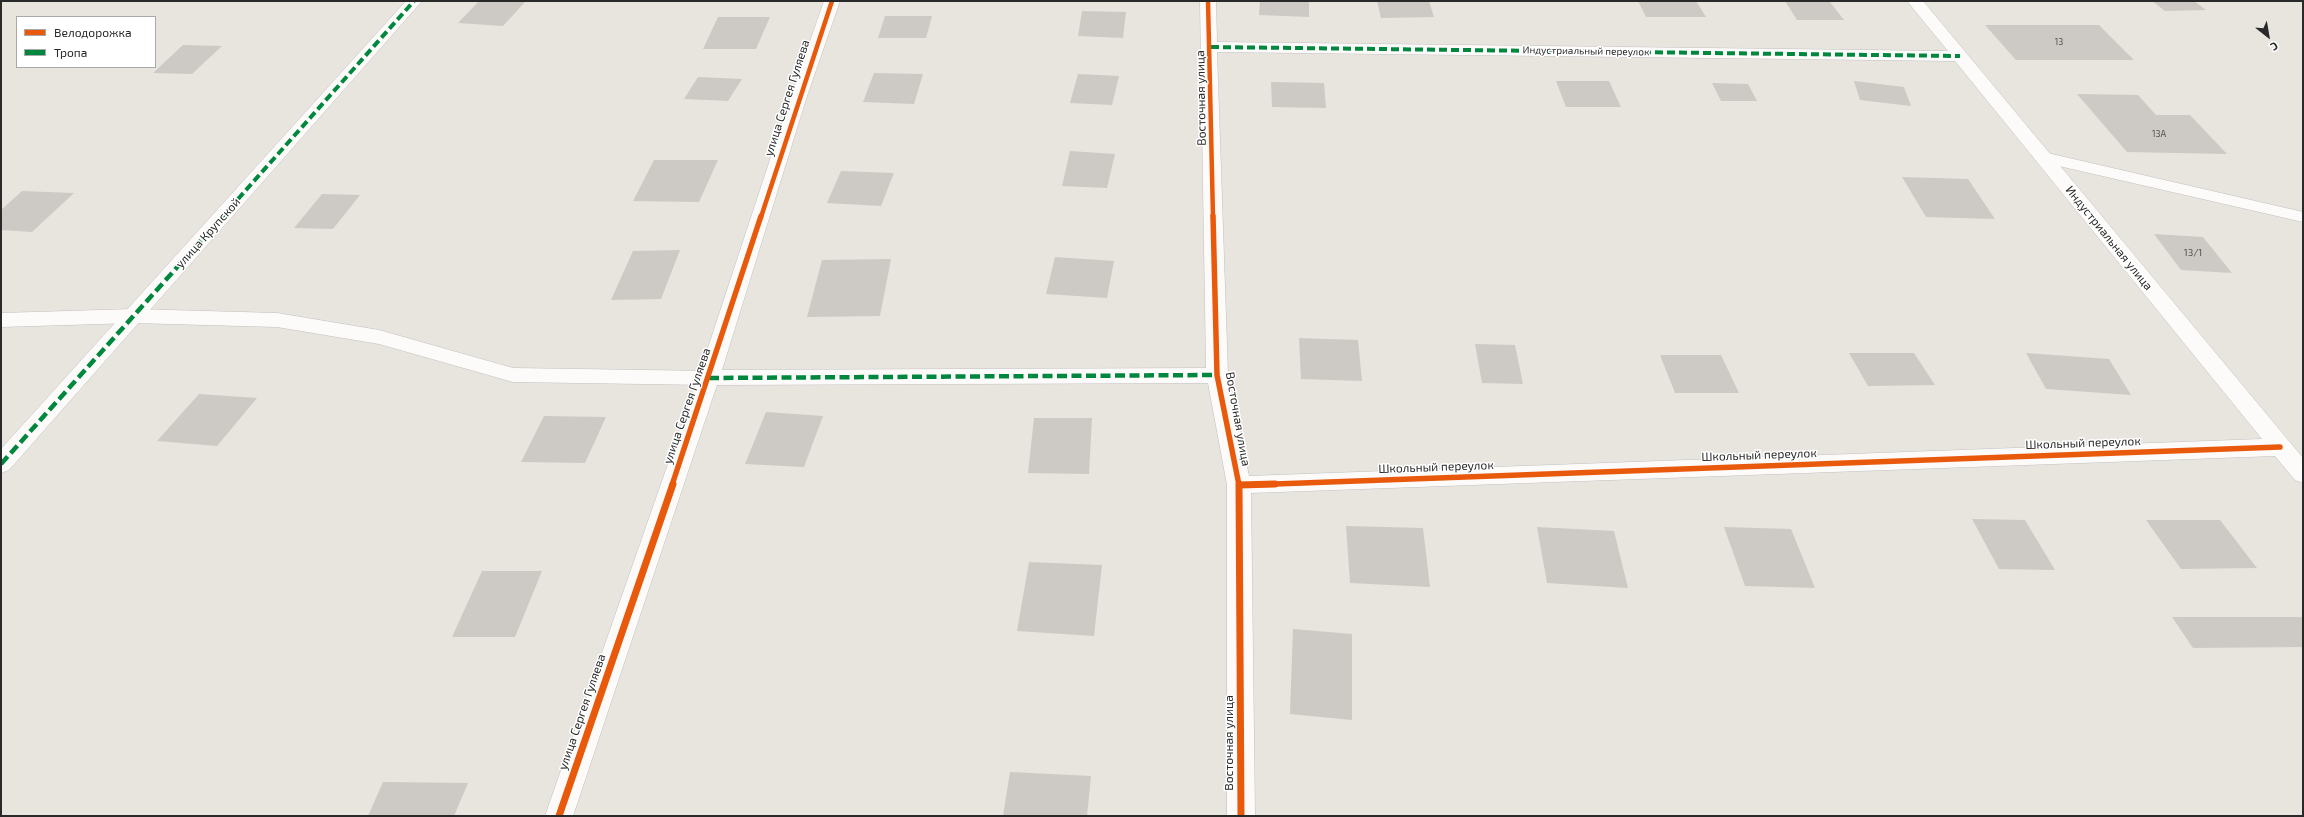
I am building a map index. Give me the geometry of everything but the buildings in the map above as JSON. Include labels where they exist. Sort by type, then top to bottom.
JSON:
[{"type":"street","name":"улица Крупской","points":[[1,464],[414,1]]},
{"type":"street","name":"улица Сергея Гуляева","points":[[559,816],[709,378],[799,96],[832,1]]},
{"type":"street","name":"Восточная улица","points":[[1208,1],[1211,47],[1217,375],[1239,485],[1241,816]]},
{"type":"street","name":"Индустриальная улица","points":[[1915,1],[2303,474]]},
{"type":"street","name":"Индустриальный переулок","points":[[1211,47],[1960,56]]},
{"type":"street","points":[[709,378],[1217,375]]},
{"type":"street","name":"Школьный переулок","points":[[1239,485],[2280,447]]},
{"type":"lane","points":[[2044,157],[2303,217]]},
{"type":"lane","points":[[1,320],[133,316],[277,320],[379,337],[513,375],[709,378]]},
{"type":"marked path","points":[[1,464],[414,1]]},
{"type":"marked path","points":[[1211,47],[1960,56]]},
{"type":"marked path","points":[[709,378],[1217,375]]},
{"type":"cycle path","points":[[559,816],[709,378],[799,96],[832,1]]},
{"type":"cycle path","points":[[1208,1],[1217,375],[1239,485],[1241,816]]},
{"type":"cycle path","points":[[1239,485],[2280,447]]}]
